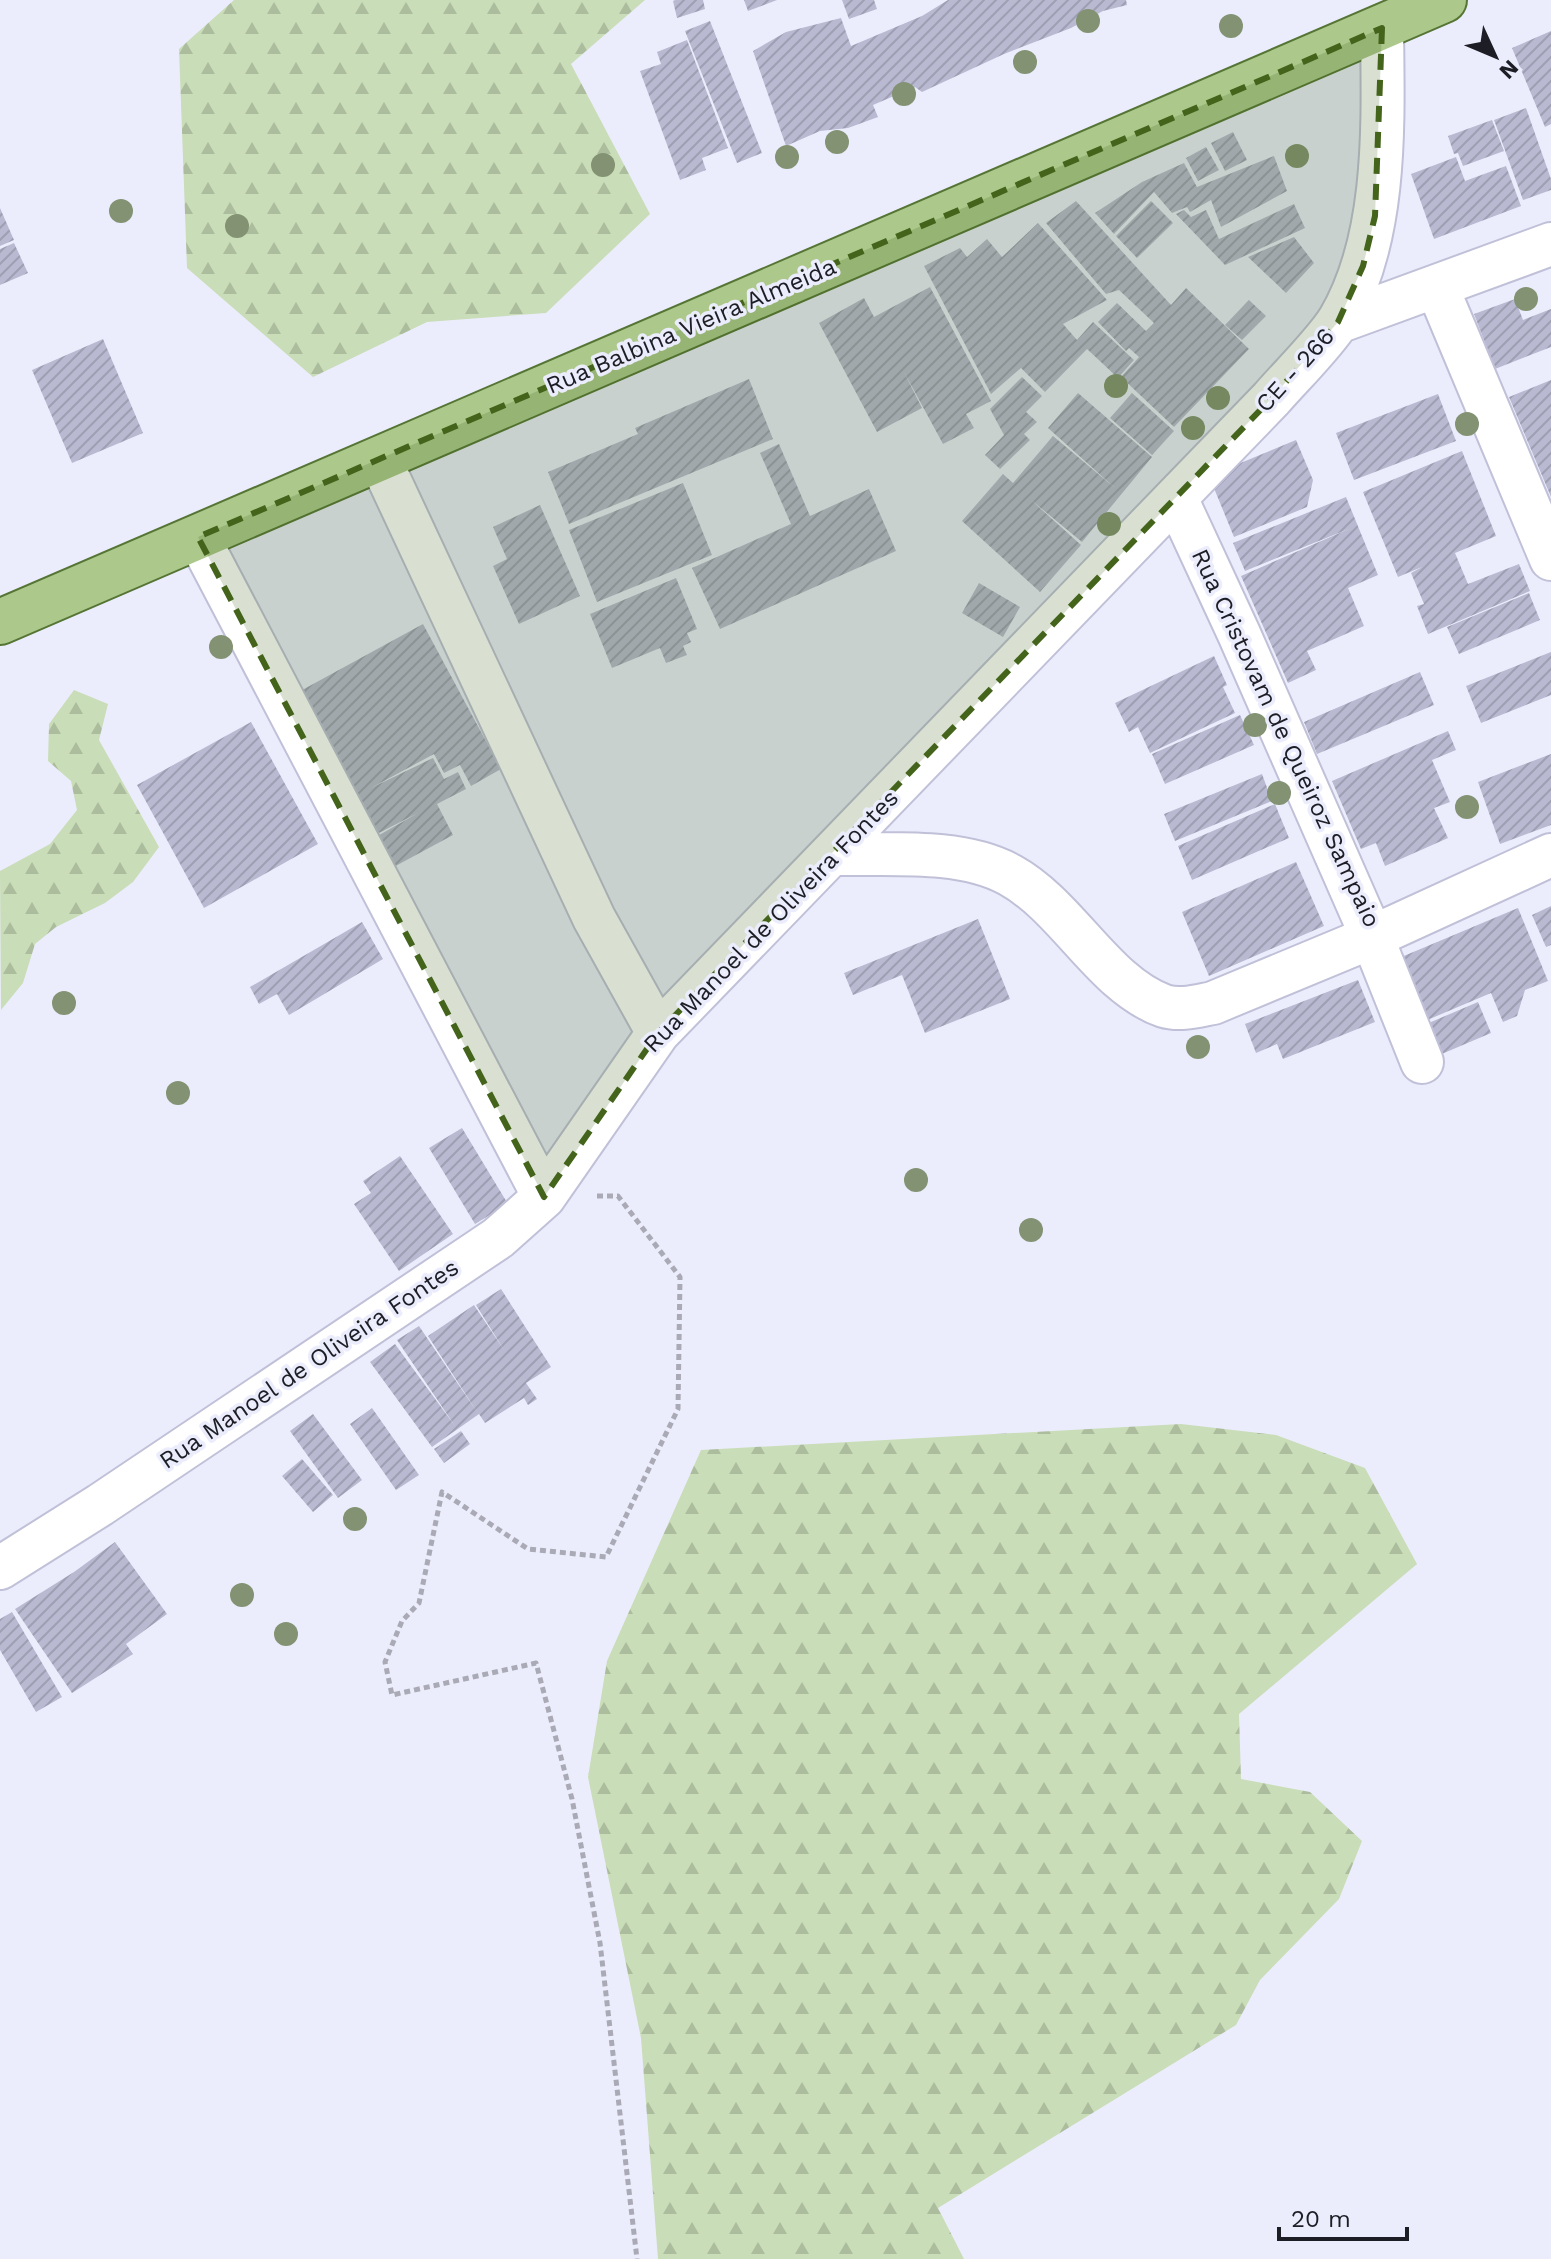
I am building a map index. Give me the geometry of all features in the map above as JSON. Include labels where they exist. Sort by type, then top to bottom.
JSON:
[{"type":"main road","name":"Rua Balbina Vieira Almeida","points":[[0,622],[1444,0]]},
{"type":"street","name":"CE - 266","points":[[1176,498],[1271,399],[1338,322],[1363,266],[1375,216],[1383,113],[1382,28]]},
{"type":"street","points":[[1338,322],[1551,244]]},
{"type":"street","points":[[1437,287],[1551,559]]},
{"type":"street","points":[[380,460],[594,918],[658,1033]]},
{"type":"street","name":"Rua Manoel de Oliveira Fontes","points":[[0,1568],[112,1497],[498,1238],[544,1197],[658,1033],[1176,498]]},
{"type":"street","name":"Rua Cristovam de Queiroz Sampaio","points":[[1176,498],[1372,937],[1551,855]]},
{"type":"street","points":[[198,537],[544,1197]]},
{"type":"street","points":[[834,854],[956,858],[1011,875],[1050,905],[1127,985],[1166,1007],[1188,1008],[1213,1003],[1372,937],[1422,1062]]},
{"type":"path","points":[[544,1197],[618,1196],[680,1277],[678,1409],[606,1557],[528,1549],[442,1492],[419,1603],[402,1621],[385,1662],[392,1695],[536,1663],[572,1799],[600,1943],[637,2259]]},
{"type":"highlighted area","points":[[1382,28],[1375,216],[1363,266],[1338,322],[1271,399],[658,1033],[544,1197],[198,537]]},
{"type":"green space","points":[[234,0],[645,0],[571,64],[650,214],[546,313],[427,322],[313,377],[187,268],[179,49]]},
{"type":"green space","points":[[74,690],[108,704],[99,740],[159,847],[133,882],[105,903],[56,927],[35,944],[23,983],[1,1010],[0,871],[50,844],[77,810],[71,781],[48,761],[49,724]]},
{"type":"green space","points":[[1181,1424],[1276,1435],[1365,1468],[1417,1564],[1239,1714],[1241,1779],[1310,1792],[1362,1841],[1339,1899],[1260,1980],[1236,2025],[938,2208],[964,2259],[658,2259],[641,2038],[588,1777],[607,1661],[701,1450]]},
{"type":"building","points":[[675,0],[703,0],[705,9],[677,18]]},
{"type":"building","points":[[744,0],[777,0],[748,11]]},
{"type":"building","points":[[842,0],[874,0],[877,9],[849,19]]},
{"type":"building","points":[[948,0],[1126,0],[1127,5],[1103,11],[1071,28],[1004,54],[922,92],[915,87],[873,105],[878,117],[848,128],[820,131],[786,146],[753,51],[786,32],[841,18],[851,46],[922,16]]},
{"type":"building","points":[[710,21],[762,153],[737,163],[685,31]]},
{"type":"building","points":[[1551,31],[1551,124],[1545,127],[1512,48]]},
{"type":"building","points":[[687,40],[728,148],[702,158],[706,170],[680,180],[640,71],[661,64],[657,52]]},
{"type":"building","points":[[1526,108],[1551,179],[1551,190],[1523,200],[1494,120]]},
{"type":"building","points":[[1492,120],[1504,151],[1463,166],[1458,153],[1454,154],[1448,136]]},
{"type":"building","points":[[1233,132],[1247,160],[1225,171],[1211,143]]},
{"type":"building","points":[[1206,147],[1219,170],[1198,181],[1186,158]]},
{"type":"building","points":[[1274,156],[1287,191],[1221,227],[1211,200],[1190,212],[1187,207],[1172,213],[1154,192],[1114,234],[1095,213],[1142,182],[1184,163],[1197,187]]},
{"type":"building","points":[[1456,157],[1465,181],[1506,166],[1521,206],[1434,239],[1411,174]]},
{"type":"building","points":[[1076,201],[1171,305],[1186,288],[1249,349],[1174,427],[1121,377],[1139,357],[1129,348],[1126,351],[1098,322],[1117,303],[1146,331],[1154,323],[1119,290],[1106,294],[1046,223]]},
{"type":"building","points":[[1151,201],[1173,223],[1137,258],[1116,236]]},
{"type":"building","points":[[1294,204],[1305,228],[1225,265],[1176,214],[1184,210],[1191,217],[1206,210],[1219,239]]},
{"type":"building","points":[[0,208],[14,240],[0,246]]},
{"type":"building","points":[[1038,223],[1107,300],[1063,324],[1077,340],[1093,322],[1134,360],[1118,378],[1087,349],[1045,392],[1021,368],[991,394],[924,266],[960,248],[967,257],[987,239],[1002,257]]},
{"type":"building","points":[[1294,237],[1314,263],[1286,293],[1248,257]]},
{"type":"building","points":[[14,243],[28,273],[0,285],[0,249]]},
{"type":"building","points":[[930,287],[991,401],[966,414],[974,428],[943,444],[904,372],[922,408],[877,432],[819,323],[864,298],[874,317]]},
{"type":"building","points":[[1515,299],[1523,320],[1551,309],[1551,347],[1495,369],[1474,314]]},
{"type":"building","points":[[1249,300],[1266,316],[1242,340],[1225,325]]},
{"type":"building","points":[[103,339],[143,433],[72,463],[32,370]]},
{"type":"building","points":[[1022,377],[1042,396],[1026,412],[1037,422],[1024,434],[1030,440],[1000,469],[985,455],[1004,435],[990,409]]},
{"type":"building","points":[[749,379],[773,439],[569,524],[548,472],[638,434],[635,428]]},
{"type":"building","points":[[1551,380],[1551,497],[1509,397]]},
{"type":"building","points":[[1078,393],[1152,457],[1082,542],[1031,500],[1081,545],[1040,592],[962,521],[1003,474],[1013,483],[1053,436],[1115,488],[1048,428]]},
{"type":"building","points":[[1132,393],[1174,431],[1152,455],[1110,418]]},
{"type":"building","points":[[1438,394],[1456,441],[1354,480],[1336,433]]},
{"type":"building","points":[[1296,440],[1313,480],[1307,507],[1234,537],[1209,476]]},
{"type":"building","points":[[779,444],[810,516],[869,489],[896,551],[720,629],[692,568],[791,524],[760,453]]},
{"type":"building","points":[[1462,451],[1496,536],[1455,553],[1468,584],[1519,564],[1530,591],[1428,634],[1417,606],[1424,604],[1411,573],[1422,567],[1398,577],[1363,492]]},
{"type":"building","points":[[683,483],[712,555],[597,602],[569,530]]},
{"type":"building","points":[[1346,497],[1378,575],[1348,588],[1364,626],[1307,651],[1316,670],[1288,683],[1241,576],[1351,528],[1245,571],[1233,543]]},
{"type":"building","points":[[540,505],[580,596],[519,624],[493,566],[507,559],[493,527]]},
{"type":"building","points":[[676,578],[697,629],[687,633],[691,642],[683,646],[687,655],[666,663],[660,648],[612,668],[590,614]]},
{"type":"building","points":[[979,583],[1020,607],[1003,637],[962,613]]},
{"type":"building","points":[[1529,593],[1540,620],[1459,654],[1447,627]]},
{"type":"building","points":[[423,624],[501,769],[471,786],[460,765],[444,773],[434,754],[371,788],[433,758],[444,779],[458,772],[466,789],[437,804],[453,835],[390,869],[374,838],[418,813],[373,836],[293,695]]},
{"type":"building","points":[[1551,652],[1551,695],[1481,723],[1466,686]]},
{"type":"building","points":[[1214,656],[1235,713],[1150,753],[1138,727],[1129,732],[1115,703]]},
{"type":"building","points":[[1420,672],[1434,705],[1317,754],[1304,722]]},
{"type":"building","points":[[1240,715],[1254,745],[1165,784],[1152,754]]},
{"type":"building","points":[[251,722],[318,844],[204,908],[137,785]]},
{"type":"building","points":[[1448,731],[1456,750],[1432,760],[1450,802],[1434,808],[1448,838],[1385,866],[1376,843],[1361,849],[1332,781]]},
{"type":"building","points":[[1551,754],[1551,825],[1500,844],[1478,782]]},
{"type":"building","points":[[1262,774],[1272,801],[1175,841],[1164,814]]},
{"type":"building","points":[[1275,804],[1289,838],[1192,880],[1178,846]]},
{"type":"building","points":[[1296,862],[1324,926],[1209,976],[1182,912]]},
{"type":"building","points":[[1551,906],[1551,945],[1546,947],[1532,915]]},
{"type":"building","points":[[1518,908],[1548,981],[1525,990],[1517,1016],[1503,1022],[1491,993],[1425,1021],[1399,958]]},
{"type":"building","points":[[978,919],[1010,999],[925,1033],[902,975],[853,995],[844,973]]},
{"type":"building","points":[[362,922],[383,959],[289,1015],[277,994],[259,1004],[250,987]]},
{"type":"building","points":[[1358,980],[1375,1022],[1283,1059],[1277,1044],[1256,1053],[1245,1024]]},
{"type":"building","points":[[1478,1002],[1491,1033],[1437,1056],[1424,1025]]},
{"type":"building","points":[[462,1128],[508,1204],[475,1224],[429,1148]]},
{"type":"building","points":[[400,1156],[453,1234],[399,1271],[354,1204],[371,1193],[363,1181]]},
{"type":"building","points":[[501,1289],[551,1367],[526,1383],[537,1399],[528,1405],[524,1398],[485,1423],[479,1414],[432,1447],[370,1362],[395,1344],[455,1426],[397,1340],[419,1326],[477,1412],[428,1336],[474,1305],[504,1350],[476,1305]]},
{"type":"building","points":[[372,1408],[419,1475],[396,1490],[350,1424]]},
{"type":"building","points":[[313,1414],[362,1480],[338,1498],[290,1431]]},
{"type":"building","points":[[461,1431],[470,1444],[444,1463],[434,1449]]},
{"type":"building","points":[[302,1459],[333,1495],[313,1512],[282,1476]]},
{"type":"building","points":[[115,1542],[167,1614],[126,1644],[133,1654],[72,1693],[15,1609]]},
{"type":"building","points":[[12,1612],[62,1697],[36,1712],[0,1650],[0,1619]]}]
